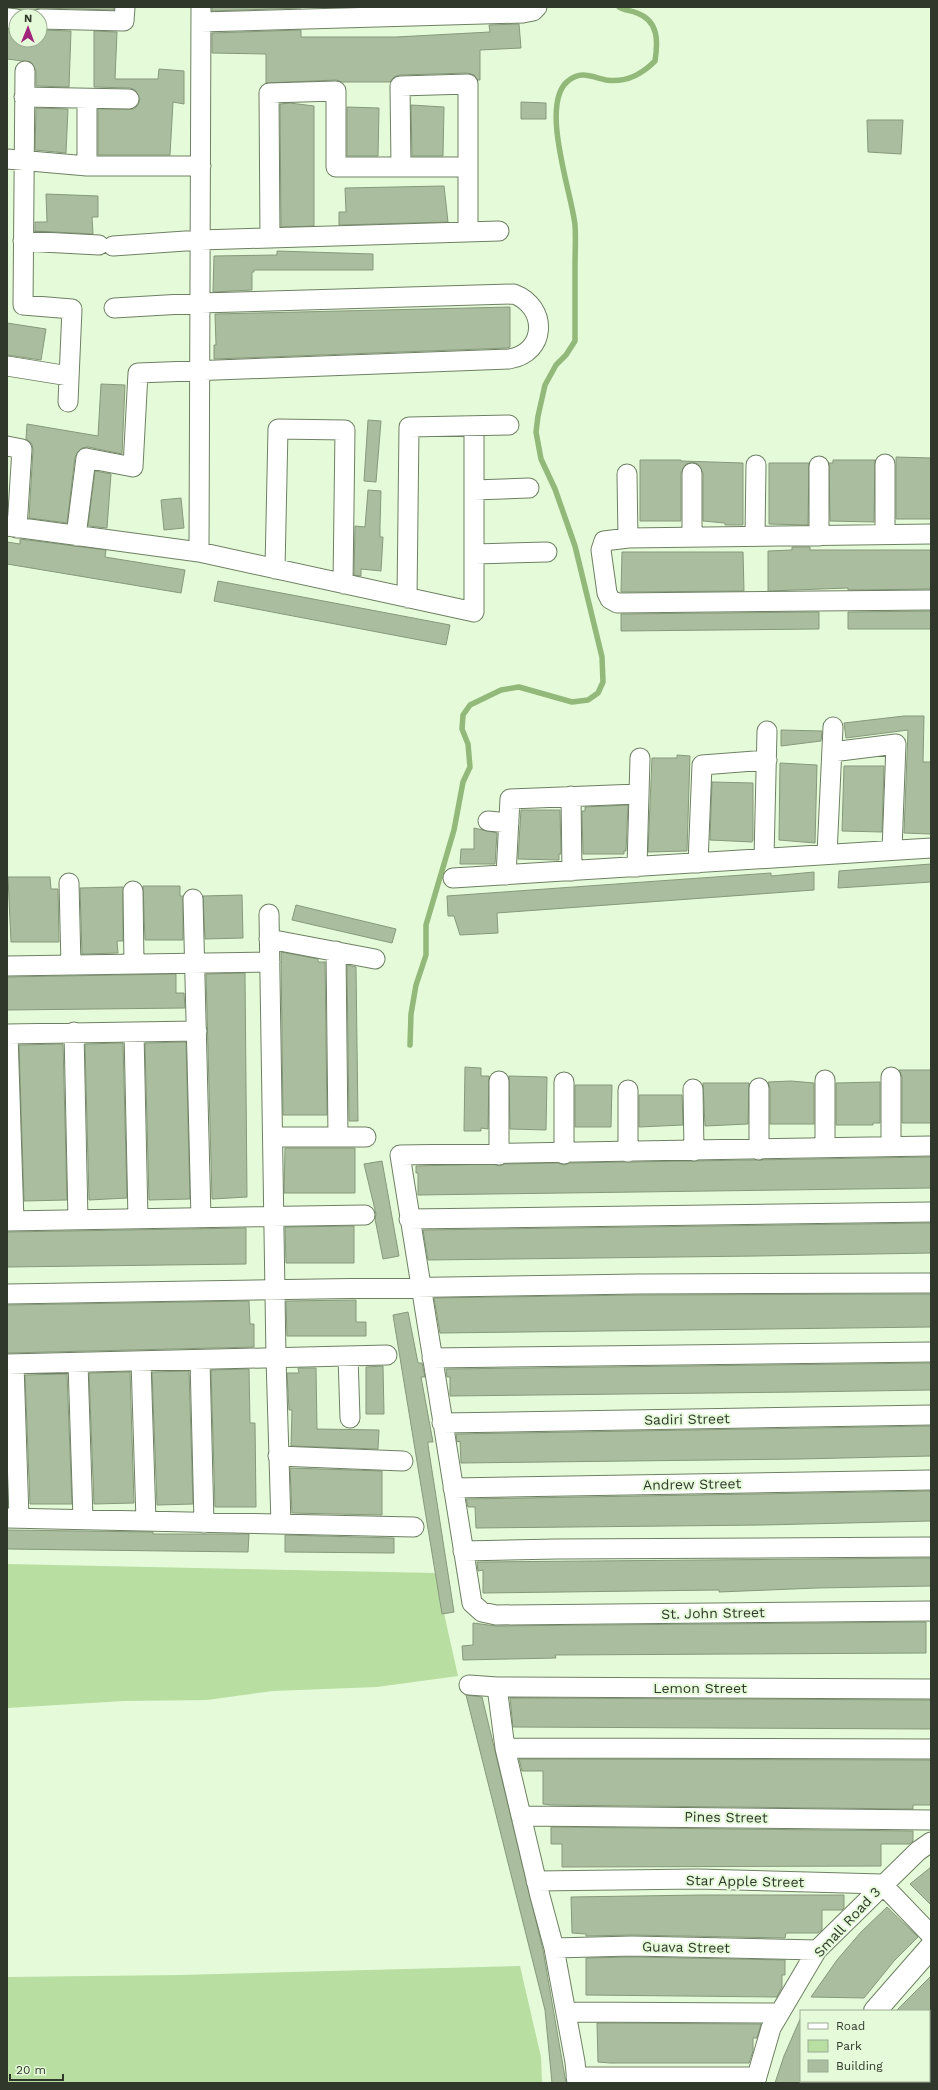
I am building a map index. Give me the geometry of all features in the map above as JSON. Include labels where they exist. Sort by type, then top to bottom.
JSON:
[{"type":"street","points":[[48,19],[124,21],[125,7]]},
{"type":"street","points":[[199,552],[201,15],[523,13],[533,11],[537,7]]},
{"type":"street","points":[[25,71],[24,97],[15,160],[23,241],[23,305],[72,309],[68,402]]},
{"type":"street","points":[[401,166],[400,86],[468,84],[468,231]]},
{"type":"street","points":[[270,238],[269,93],[336,91],[336,167],[468,167]]},
{"type":"street","points":[[24,97],[129,99]]},
{"type":"street","points":[[87,99],[87,166]]},
{"type":"street","points":[[15,160],[87,166],[201,166]]},
{"type":"street","points":[[23,241],[106,245],[200,240],[500,231]]},
{"type":"street","points":[[76,536],[86,458],[133,467],[138,373],[509,360],[520,358],[530,351],[538,330],[538,321],[530,303],[524,298],[514,294],[200,303],[114,308]]},
{"type":"street","points":[[7,366],[69,376]]},
{"type":"street","points":[[407,598],[409,427],[510,425]]},
{"type":"street","points":[[7,446],[22,449],[12,527],[199,552],[474,612],[474,426]]},
{"type":"street","points":[[275,569],[278,429],[345,430],[343,584]]},
{"type":"street","points":[[885,464],[886,535]]},
{"type":"street","points":[[756,465],[756,536]]},
{"type":"street","points":[[819,466],[819,536]]},
{"type":"street","points":[[627,474],[628,538]]},
{"type":"street","points":[[692,474],[692,537]]},
{"type":"street","points":[[474,490],[529,488]]},
{"type":"street","points":[[931,534],[628,538],[610,539],[602,544],[607,593],[610,599],[617,602],[931,600]]},
{"type":"street","points":[[475,554],[547,552]]},
{"type":"street","points":[[828,854],[833,727]]},
{"type":"street","points":[[764,858],[768,731]]},
{"type":"street","points":[[832,752],[896,744],[892,850]]},
{"type":"street","points":[[637,867],[640,758]]},
{"type":"street","points":[[698,863],[702,765],[767,760]]},
{"type":"street","points":[[506,875],[510,799],[638,794]]},
{"type":"street","points":[[571,796],[572,871]]},
{"type":"street","points":[[488,821],[509,823]]},
{"type":"street","points":[[453,878],[931,848]]},
{"type":"street","points":[[69,883],[71,965]]},
{"type":"street","points":[[133,891],[134,964]]},
{"type":"street","points":[[193,899],[201,1218]]},
{"type":"street","points":[[269,914],[276,1358],[281,1524]]},
{"type":"street","points":[[269,938],[375,959]]},
{"type":"street","points":[[336,951],[338,1137]]},
{"type":"street","points":[[7,966],[270,962]]},
{"type":"street","points":[[196,1031],[7,1034],[11,1221],[365,1215]]},
{"type":"street","points":[[74,1032],[78,1220]]},
{"type":"street","points":[[134,1032],[138,1219]]},
{"type":"street","points":[[891,1077],[891,1147]]},
{"type":"street","points":[[825,1080],[825,1148]]},
{"type":"street","points":[[499,1081],[499,1155]]},
{"type":"street","points":[[564,1082],[564,1154]]},
{"type":"street","points":[[759,1088],[759,1150]]},
{"type":"street","points":[[693,1089],[694,1151]]},
{"type":"street","points":[[628,1090],[628,1152]]},
{"type":"street","points":[[273,1137],[366,1137]]},
{"type":"street","points":[[931,1146],[564,1154],[400,1155],[463,1552],[556,1549],[931,1547]]},
{"type":"street","points":[[409,1219],[931,1212]]},
{"type":"street","points":[[7,1294],[931,1283]]},
{"type":"street","points":[[432,1358],[931,1352]]},
{"type":"street","points":[[387,1355],[10,1364],[13,1518],[414,1527]]},
{"type":"street","points":[[348,1356],[350,1418]]},
{"type":"street","points":[[200,1360],[204,1523]]},
{"type":"street","points":[[142,1361],[146,1521]]},
{"type":"street","points":[[78,1363],[83,1519]]},
{"type":"street","name":"Sadiri Street","points":[[442,1423],[931,1415]]},
{"type":"street","points":[[278,1456],[402,1461]]},
{"type":"street","name":"Andrew Street","points":[[453,1488],[931,1480]]},
{"type":"street","name":"St. John Street","points":[[463,1552],[472,1603],[482,1612],[496,1615],[931,1611]]},
{"type":"street","name":"Lemon Street","points":[[469,1685],[497,1687],[931,1689]]},
{"type":"street","points":[[497,1687],[505,1748],[536,1881],[554,1948],[577,2080],[756,2080]]},
{"type":"street","points":[[505,1748],[931,1749]]},
{"type":"street","name":"Pines Street","points":[[521,1816],[931,1820]]},
{"type":"street","name":"Small Road 3","points":[[756,2080],[771,2028],[778,2013],[817,1950],[882,1884],[918,1851],[931,1842]]},
{"type":"street","name":"Star Apple Street","points":[[536,1881],[698,1879],[882,1884]]},
{"type":"street","points":[[882,1884],[931,1935]]},
{"type":"street","name":"Guava Street","points":[[554,1948],[632,1946],[817,1950]]},
{"type":"street","points":[[876,2010],[931,1947]]},
{"type":"street","points":[[566,2012],[778,2013]]},
{"type":"green space","points":[[7,1564],[435,1573],[458,1676],[377,1687],[273,1691],[207,1700],[124,1701],[7,1708]]},
{"type":"green space","points":[[520,1966],[541,2057],[542,2083],[7,2083],[7,1977],[180,1975]]},
{"type":"building","points":[[7,7],[114,7],[114,10],[48,8]]},
{"type":"building","points":[[212,7],[301,7],[301,8],[212,11]]},
{"type":"building","points":[[519,24],[521,48],[480,50],[480,80],[478,80],[474,75],[468,73],[400,75],[394,77],[390,82],[342,82],[336,80],[266,83],[266,54],[212,53],[212,33],[301,30],[301,37],[396,37],[490,32],[489,25]]},
{"type":"building","points":[[7,29],[8,48],[48,48],[48,30],[71,31],[69,87],[36,86],[36,71],[31,62],[7,59]]},
{"type":"building","points":[[94,31],[117,32],[115,79],[158,79],[159,69],[184,71],[184,104],[173,102],[170,155],[98,155],[98,109],[134,109],[138,105],[140,99],[135,90],[130,88],[94,87]]},
{"type":"building","points":[[521,102],[546,103],[546,119],[521,119]]},
{"type":"building","points":[[290,103],[314,106],[314,226],[281,227],[280,104]]},
{"type":"building","points":[[411,105],[444,107],[443,156],[412,156]]},
{"type":"building","points":[[347,107],[379,108],[378,156],[347,156]]},
{"type":"building","points":[[36,108],[68,109],[66,153],[35,150]]},
{"type":"building","points":[[867,120],[903,120],[901,154],[868,152]]},
{"type":"building","points":[[444,186],[448,222],[339,225],[339,212],[346,212],[345,188]]},
{"type":"building","points":[[46,194],[98,196],[98,217],[92,217],[93,234],[35,231],[35,222],[47,222]]},
{"type":"building","points":[[277,251],[373,254],[373,270],[254,270],[254,272],[252,272],[252,290],[213,292],[214,256],[277,255]]},
{"type":"building","points":[[510,307],[510,347],[507,348],[214,359],[214,345],[216,345],[215,314]]},
{"type":"building","points":[[7,323],[46,329],[41,360],[7,355]]},
{"type":"building","points":[[101,384],[125,385],[122,454],[88,447],[82,448],[75,457],[67,523],[29,518],[33,450],[32,444],[26,439],[27,424],[98,436]]},
{"type":"building","points":[[368,420],[381,421],[376,482],[364,481]]},
{"type":"building","points":[[896,457],[931,458],[931,519],[896,519]]},
{"type":"building","points":[[640,460],[743,463],[743,525],[725,525],[725,523],[703,521],[703,473],[698,464],[692,462],[686,464],[681,473],[681,521],[640,521]]},
{"type":"building","points":[[833,460],[875,460],[874,522],[830,521],[829,463],[833,463]]},
{"type":"building","points":[[769,463],[809,463],[808,525],[769,524]]},
{"type":"building","points":[[95,471],[111,474],[107,528],[88,526]]},
{"type":"building","points":[[368,490],[381,491],[380,537],[383,537],[381,571],[361,569],[361,576],[354,575],[355,526],[365,527]]},
{"type":"building","points":[[181,498],[184,528],[164,530],[161,500]]},
{"type":"building","points":[[20,539],[106,550],[105,557],[185,570],[181,593],[7,564],[7,542],[20,544]]},
{"type":"building","points":[[792,547],[810,547],[810,550],[931,550],[931,589],[848,590],[848,588],[768,591],[768,551],[792,550]]},
{"type":"building","points":[[622,552],[743,552],[744,591],[621,592]]},
{"type":"building","points":[[218,581],[450,625],[446,645],[214,601]]},
{"type":"building","points":[[931,611],[931,629],[848,629],[848,612]]},
{"type":"building","points":[[819,612],[819,629],[621,631],[621,614]]},
{"type":"building","points":[[904,716],[924,716],[923,762],[931,762],[931,834],[904,833],[908,730],[846,738],[844,723]]},
{"type":"building","points":[[781,730],[822,731],[821,741],[781,746]]},
{"type":"building","points":[[677,755],[690,756],[687,851],[648,852],[652,758],[677,758]]},
{"type":"building","points":[[780,763],[817,765],[815,843],[779,840]]},
{"type":"building","points":[[844,766],[884,766],[882,832],[842,831]]},
{"type":"building","points":[[712,782],[753,783],[752,842],[710,840]]},
{"type":"building","points":[[628,805],[626,851],[624,851],[624,854],[583,854],[582,811],[585,811],[585,807]]},
{"type":"building","points":[[521,810],[560,810],[561,854],[559,854],[559,860],[518,859]]},
{"type":"building","points":[[474,828],[497,833],[495,864],[460,864],[461,849],[474,849]]},
{"type":"building","points":[[931,864],[931,882],[838,888],[839,871]]},
{"type":"building","points":[[814,872],[814,890],[497,913],[498,933],[460,935],[454,916],[448,916],[447,896],[771,873],[771,876]]},
{"type":"building","points":[[8,877],[50,877],[51,889],[58,889],[59,942],[11,942]]},
{"type":"building","points":[[143,886],[180,886],[180,896],[183,896],[183,940],[145,940]]},
{"type":"building","points":[[123,887],[123,941],[117,941],[118,953],[82,954],[80,888]]},
{"type":"building","points":[[242,895],[243,938],[205,939],[203,896]]},
{"type":"building","points":[[296,905],[396,929],[392,943],[292,920]]},
{"type":"building","points":[[281,952],[318,959],[318,962],[325,962],[327,1115],[283,1115]]},
{"type":"building","points":[[347,965],[356,967],[358,1121],[349,1121]]},
{"type":"building","points":[[245,973],[247,1197],[212,1199],[206,974]]},
{"type":"building","points":[[176,974],[176,993],[184,993],[185,1008],[7,1010],[7,977]]},
{"type":"building","points":[[186,1042],[190,1199],[149,1200],[145,1043]]},
{"type":"building","points":[[123,1043],[127,1198],[89,1200],[85,1044]]},
{"type":"building","points":[[63,1044],[67,1200],[24,1201],[19,1045]]},
{"type":"building","points":[[465,1067],[481,1068],[481,1076],[489,1076],[488,1129],[481,1128],[481,1131],[464,1131]]},
{"type":"building","points":[[899,1070],[931,1070],[931,1123],[902,1123],[902,1077]]},
{"type":"building","points":[[509,1076],[547,1077],[546,1130],[510,1129]]},
{"type":"building","points":[[791,1081],[814,1083],[814,1124],[770,1124],[770,1088],[768,1082]]},
{"type":"building","points":[[880,1082],[880,1123],[873,1123],[873,1125],[836,1125],[836,1083]]},
{"type":"building","points":[[703,1083],[749,1083],[748,1124],[705,1126]]},
{"type":"building","points":[[575,1085],[612,1085],[611,1127],[575,1127]]},
{"type":"building","points":[[639,1095],[682,1095],[683,1125],[639,1127]]},
{"type":"building","points":[[285,1148],[355,1148],[355,1193],[284,1193]]},
{"type":"building","points":[[931,1157],[931,1188],[418,1195],[418,1173],[416,1173],[416,1166],[493,1164],[499,1166],[505,1164],[558,1163],[564,1165],[570,1163]]},
{"type":"building","points":[[382,1161],[399,1256],[383,1259],[375,1219],[376,1214],[364,1164]]},
{"type":"building","points":[[931,1223],[931,1253],[758,1256],[428,1260],[423,1230]]},
{"type":"building","points":[[354,1226],[354,1263],[286,1263],[285,1227]]},
{"type":"building","points":[[246,1228],[246,1264],[7,1267],[7,1232]]},
{"type":"building","points":[[931,1294],[931,1327],[440,1333],[434,1298],[638,1295]]},
{"type":"building","points":[[356,1300],[356,1322],[366,1322],[366,1336],[287,1336],[286,1301]]},
{"type":"building","points":[[249,1301],[250,1324],[254,1324],[254,1347],[7,1353],[7,1305]]},
{"type":"building","points":[[408,1312],[418,1363],[422,1363],[425,1377],[421,1377],[433,1442],[428,1442],[428,1445],[454,1612],[442,1614],[393,1315]]},
{"type":"building","points":[[931,1363],[931,1390],[800,1392],[450,1396],[450,1377],[447,1377],[446,1369]]},
{"type":"building","points":[[383,1366],[384,1414],[366,1414],[366,1367]]},
{"type":"building","points":[[298,1368],[316,1368],[317,1429],[379,1430],[378,1449],[291,1446],[292,1410],[289,1410],[287,1373],[299,1373]]},
{"type":"building","points":[[249,1369],[250,1423],[255,1423],[256,1507],[215,1507],[211,1370]]},
{"type":"building","points":[[189,1371],[193,1504],[157,1505],[152,1372]]},
{"type":"building","points":[[130,1372],[134,1503],[94,1504],[89,1373]]},
{"type":"building","points":[[67,1374],[72,1504],[30,1504],[25,1375]]},
{"type":"building","points":[[931,1426],[931,1456],[799,1459],[461,1463],[460,1441],[457,1442],[456,1434]]},
{"type":"building","points":[[290,1468],[382,1471],[382,1515],[292,1513]]},
{"type":"building","points":[[931,1491],[931,1521],[763,1525],[476,1528],[475,1507],[468,1507],[466,1499]]},
{"type":"building","points":[[7,1530],[153,1532],[153,1534],[249,1534],[248,1552],[7,1549]]},
{"type":"building","points":[[285,1535],[394,1538],[394,1553],[285,1552]]},
{"type":"building","points":[[931,1558],[931,1586],[817,1588],[719,1592],[719,1590],[483,1593],[483,1570],[478,1571],[477,1562]]},
{"type":"building","points":[[926,1622],[926,1653],[555,1655],[556,1658],[463,1660],[462,1646],[473,1645],[473,1623],[496,1626]]},
{"type":"building","points":[[466,1695],[482,1697],[543,1950],[566,2083],[552,2083],[545,2010]]},
{"type":"building","points":[[510,1698],[931,1700],[931,1729],[513,1727]]},
{"type":"building","points":[[519,1759],[931,1760],[931,1805],[913,1805],[913,1809],[551,1805],[543,1804],[543,1771],[522,1771]]},
{"type":"building","points":[[551,1827],[913,1831],[913,1841],[909,1844],[881,1844],[881,1866],[562,1867],[562,1844],[551,1844]]},
{"type":"building","points":[[931,1867],[931,1905],[910,1884]]},
{"type":"building","points":[[844,1895],[844,1908],[842,1910],[822,1910],[822,1930],[818,1933],[786,1933],[785,1938],[632,1935],[586,1936],[586,1934],[572,1933],[571,1897]]},
{"type":"building","points":[[887,1907],[918,1937],[894,1961],[864,1998],[811,1997],[837,1960],[861,1932]]},
{"type":"building","points":[[632,1957],[785,1960],[785,1975],[782,1975],[782,1987],[777,1997],[586,1995],[586,1958]]},
{"type":"building","points":[[931,1976],[931,2011],[897,2010]]},
{"type":"building","points":[[800,2019],[801,2083],[775,2083],[784,2056]]},
{"type":"building","points":[[597,2023],[761,2024],[757,2038],[753,2038],[753,2051],[749,2063],[610,2063],[598,2062]]},
{"type":"waterway","points":[[410,1045],[411,1014],[416,985],[426,955],[426,925],[454,830],[463,782],[470,767],[468,744],[462,729],[463,715],[470,705],[501,690],[519,687],[572,702],[588,700],[598,693],[603,682],[602,657],[575,546],[555,489],[541,459],[536,432],[545,385],[556,365],[566,355],[575,341],[575,225],[557,128],[556,109],[560,93],[568,81],[577,76],[587,75],[613,81],[627,79],[639,74],[655,61],[657,47],[655,33],[650,21],[637,13],[619,7]]}]
